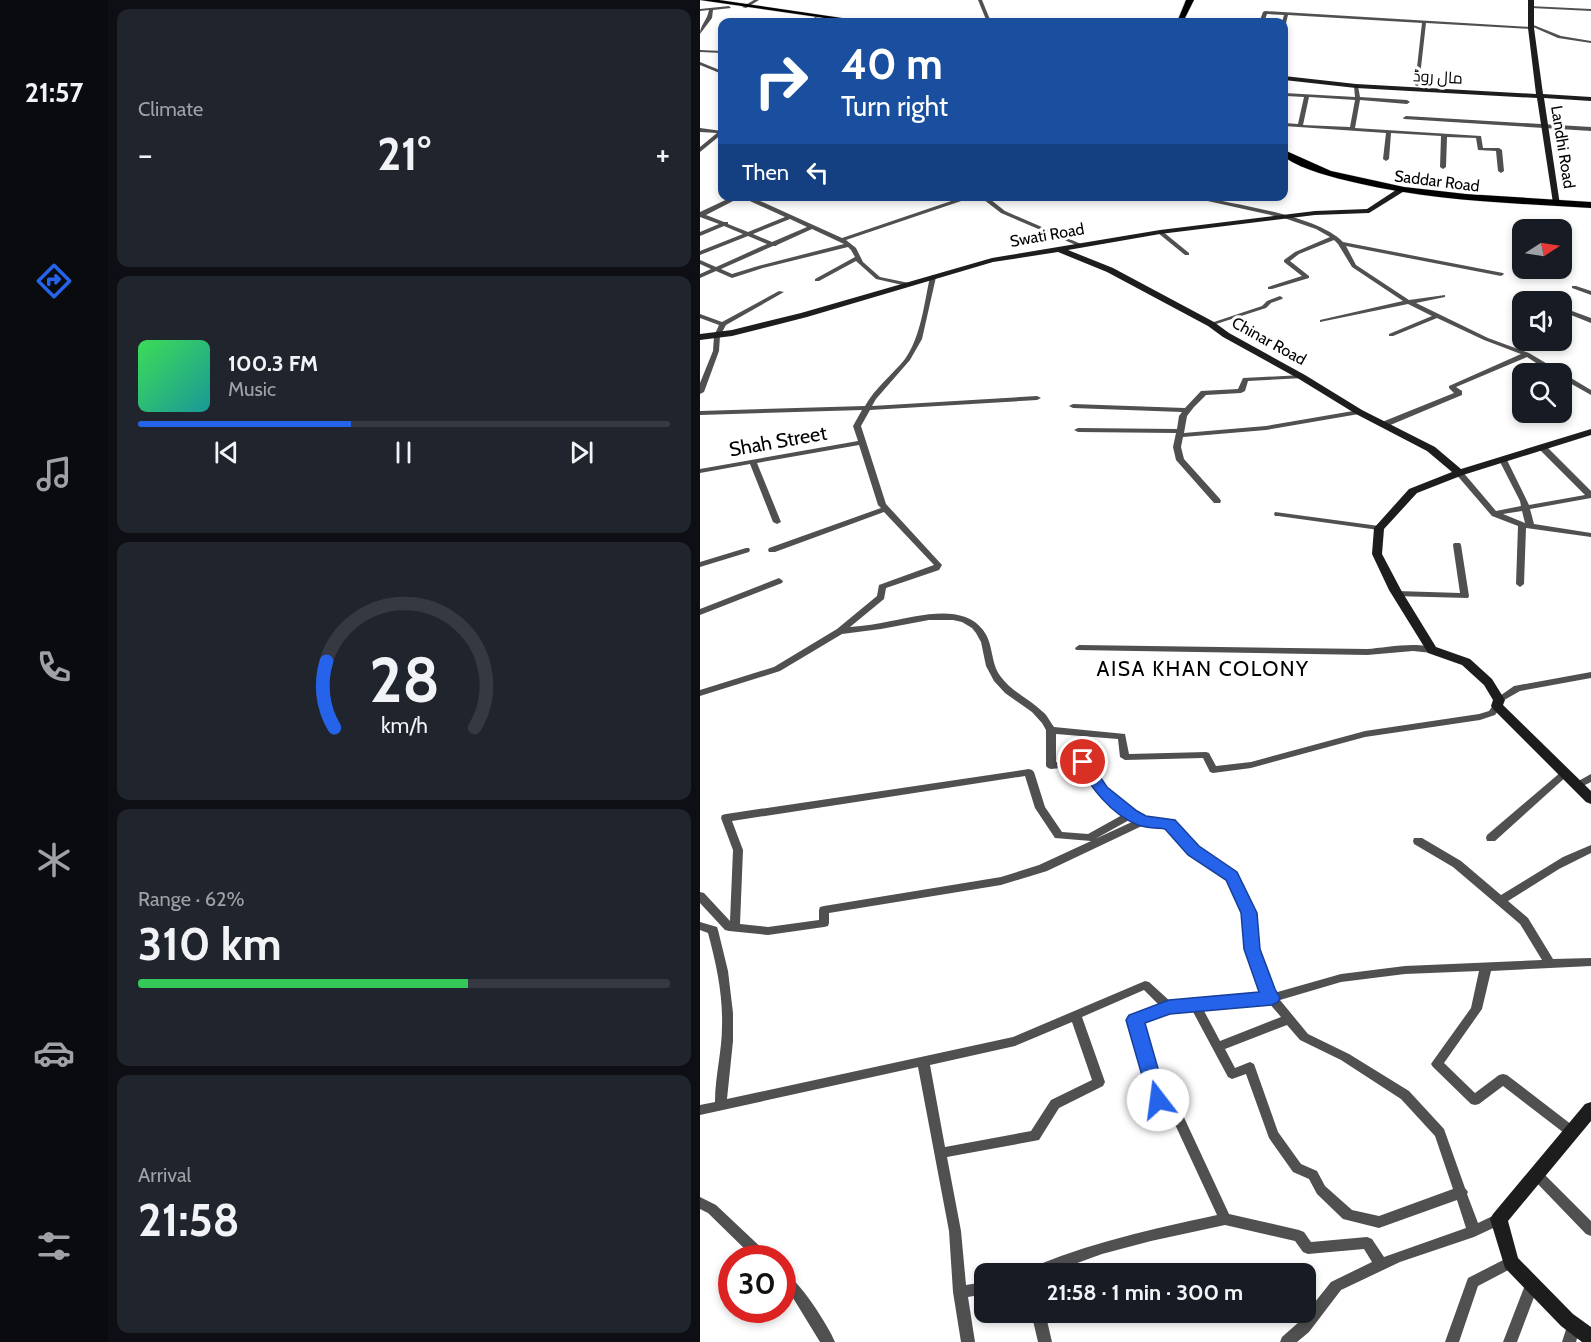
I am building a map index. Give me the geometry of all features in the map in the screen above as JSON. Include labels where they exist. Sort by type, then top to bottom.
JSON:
[{"type":"main road","points":[[1182,18],[1190,0]]},
{"type":"main road","points":[[702,1],[822,18]]},
{"type":"main road","points":[[736,6],[803,18]]},
{"type":"main road","points":[[1288,155],[1314,169],[1400,191]]},
{"type":"main road","name":"Saddar Road","points":[[1288,162],[1331,178],[1432,199],[1591,207]]},
{"type":"street","points":[[700,10],[736,6],[757,0]]},
{"type":"street","points":[[980,0],[988,18]]},
{"type":"street","points":[[1531,3],[1591,10]]},
{"type":"street","name":"Landhi Road","points":[[1531,3],[1531,26],[1539,94],[1557,205]]},
{"type":"street","points":[[700,33],[710,18],[710,9]]},
{"type":"street","points":[[1263,18],[1265,12],[1424,23],[1531,26],[1560,37],[1591,42]]},
{"type":"street","points":[[1285,18],[1286,14]]},
{"type":"street","points":[[1417,85],[1424,23]]},
{"type":"street","points":[[700,51],[718,52]]},
{"type":"street","points":[[700,57],[708,51]]},
{"type":"street","points":[[700,63],[718,71]]},
{"type":"street","points":[[700,69],[707,67]]},
{"type":"street","name":"مال روڈ","points":[[1288,78],[1539,94]]},
{"type":"street","name":"مال روڈ","points":[[1288,78],[1356,86],[1591,97]]},
{"type":"street","points":[[1352,129],[1357,98],[1356,86]]},
{"type":"street","points":[[1288,94],[1407,102]]},
{"type":"street","points":[[1300,126],[1307,95]]},
{"type":"street","points":[[1404,132],[1408,95]]},
{"type":"street","points":[[1406,118],[1591,129]]},
{"type":"street","points":[[1288,125],[1479,137],[1480,149],[1499,150],[1501,171]]},
{"type":"street","points":[[700,130],[718,132]]},
{"type":"street","points":[[1386,159],[1389,131]]},
{"type":"street","points":[[700,150],[718,135]]},
{"type":"street","points":[[1442,167],[1444,135]]},
{"type":"street","name":"Swati Road","points":[[700,337],[717,336],[804,315],[992,260],[1160,232],[1286,217],[1369,211],[1400,191]]},
{"type":"street","points":[[701,214],[730,201]]},
{"type":"street","points":[[752,201],[842,240],[854,249],[858,258],[878,278],[907,284]]},
{"type":"street","points":[[842,240],[958,201]]},
{"type":"street","points":[[989,201],[1003,212],[1078,244]]},
{"type":"street","points":[[1211,201],[1286,217],[1335,237],[1354,266],[1407,301],[1486,339],[1527,354],[1542,363]]},
{"type":"street","points":[[701,214],[774,245]]},
{"type":"street","points":[[700,253],[788,218]]},
{"type":"street","points":[[700,234],[726,224]]},
{"type":"street","points":[[700,276],[812,227]]},
{"type":"street","points":[[1160,232],[1187,254]]},
{"type":"street","points":[[1270,288],[1307,277],[1286,261],[1297,253],[1335,237]]},
{"type":"street","points":[[1341,243],[1501,274]]},
{"type":"street","points":[[700,262],[732,276],[751,269],[808,257],[848,245]]},
{"type":"street","name":"Chinar Road","points":[[1056,248],[1110,270],[1211,324],[1359,412],[1431,449],[1459,473]]},
{"type":"street","points":[[817,280],[858,258]]},
{"type":"street","points":[[700,693],[777,669],[840,631],[881,597],[882,587],[936,568],[938,565],[882,505],[857,426],[873,398],[908,359],[919,339],[933,276]]},
{"type":"street","points":[[1574,287],[1591,293]]},
{"type":"street","points":[[700,392],[716,351],[717,336],[723,324],[781,292]]},
{"type":"street","points":[[1322,321],[1382,309],[1407,301],[1443,296]]},
{"type":"street","points":[[1211,324],[1264,307],[1269,302],[1280,298]]},
{"type":"street","points":[[1572,313],[1591,321]]},
{"type":"street","points":[[700,315],[723,324]]},
{"type":"street","points":[[1391,335],[1437,316]]},
{"type":"street","points":[[1385,424],[1459,393],[1451,387],[1527,354]]},
{"type":"street","points":[[1217,501],[1180,460],[1177,447],[1183,416],[1204,393],[1241,391],[1245,380],[1302,377]]},
{"type":"street","points":[[1572,381],[1591,393]]},
{"type":"street","points":[[700,413],[869,408],[1036,399]]},
{"type":"street","points":[[1073,406],[1188,410]]},
{"type":"street","points":[[1078,430],[1181,433],[1266,428],[1359,412]]},
{"type":"street","points":[[1432,650],[1397,594],[1377,555],[1379,528],[1413,491],[1459,473],[1590,433]]},
{"type":"street","name":"Shah Street","points":[[700,471],[862,442]]},
{"type":"street","points":[[1543,448],[1590,496]]},
{"type":"street","points":[[1502,460],[1527,509],[1520,584]]},
{"type":"street","points":[[753,462],[777,522]]},
{"type":"street","points":[[1459,473],[1495,514],[1526,526],[1591,535]]},
{"type":"street","points":[[1495,514],[1590,496]]},
{"type":"street","points":[[772,550],[886,509]]},
{"type":"street","points":[[1278,514],[1379,528]]},
{"type":"street","points":[[1397,594],[1465,596],[1457,545]]},
{"type":"street","points":[[700,565],[746,550]]},
{"type":"street","points":[[700,612],[779,581]]},
{"type":"street","points":[[840,631],[942,617],[959,619],[975,627],[987,644],[993,672],[1013,695],[1041,715],[1051,730],[1051,766],[1083,762],[1102,790],[1131,815],[1143,821],[1170,824],[1194,850],[1232,877],[1249,913],[1252,949],[1267,992],[1304,1037],[1345,1057],[1405,1095],[1440,1132],[1474,1231]]},
{"type":"street","points":[[1079,648],[1367,652],[1413,648],[1432,650],[1466,662],[1488,682],[1498,703],[1564,774],[1591,799]]},
{"type":"street","points":[[1051,730],[1122,736],[1125,757],[1206,755],[1213,770],[1251,765],[1365,735],[1480,717],[1492,713],[1498,703],[1517,688],[1591,675]]},
{"type":"street","points":[[735,927],[738,850],[726,818],[1029,771],[1040,808],[1058,835],[1089,838],[1131,815]]},
{"type":"street","points":[[1491,838],[1564,774]]},
{"type":"street","points":[[1576,786],[1591,777]]},
{"type":"street","points":[[700,896],[729,927],[768,931],[824,923],[824,910],[1001,881],[1043,868],[1143,821]]},
{"type":"street","points":[[1418,841],[1457,864],[1524,921],[1550,964]]},
{"type":"street","points":[[1500,901],[1523,888],[1568,856],[1591,849]]},
{"type":"street","points":[[700,926],[713,930],[726,994],[727,1040],[720,1082],[721,1105]]},
{"type":"street","points":[[1225,1219],[1170,1100],[1158,1100],[1135,1020],[1169,1007],[1272,998],[1341,978],[1405,970],[1591,963]]},
{"type":"street","points":[[1486,967],[1477,1009],[1436,1064],[1475,1100],[1503,1079],[1572,1132]]},
{"type":"street","points":[[700,1110],[1015,1041],[1144,985],[1169,1007]]},
{"type":"street","points":[[1195,1005],[1232,1074],[1250,1067],[1273,1134],[1297,1168],[1313,1175],[1321,1190],[1348,1215],[1380,1222],[1462,1192]]},
{"type":"street","points":[[942,1153],[1035,1136],[1056,1104],[1099,1082],[1075,1015]]},
{"type":"street","points":[[1218,1047],[1289,1020]]},
{"type":"street","points":[[923,1061],[955,1231],[960,1292],[968,1342]]},
{"type":"street","points":[[1287,1342],[1304,1327],[1336,1286],[1397,1257],[1474,1231],[1499,1219],[1591,1109]]},
{"type":"street","points":[[1536,1174],[1591,1230]]},
{"type":"street","points":[[700,1203],[712,1209],[749,1245]]},
{"type":"street","points":[[1055,1263],[1225,1219],[1299,1236],[1308,1248],[1367,1243],[1382,1265]]},
{"type":"street","points":[[1499,1219],[1511,1262],[1532,1284],[1571,1334],[1591,1338]]},
{"type":"street","points":[[1452,1342],[1473,1282],[1511,1262]]},
{"type":"street","points":[[1510,1342],[1532,1284]]},
{"type":"street","points":[[960,1292],[974,1289]]},
{"type":"street","points":[[796,1291],[828,1342]]},
{"type":"street","points":[[1041,1323],[1045,1342]]},
{"type":"district","name":"AISA KHAN COLONY","points":[[1203,668]]},
{"type":"route","points":[[1083,762],[1102,790],[1131,815],[1143,821],[1170,824],[1194,850],[1232,877],[1249,913],[1252,949],[1267,992],[1272,998],[1169,1007],[1135,1020],[1158,1100]]}]
